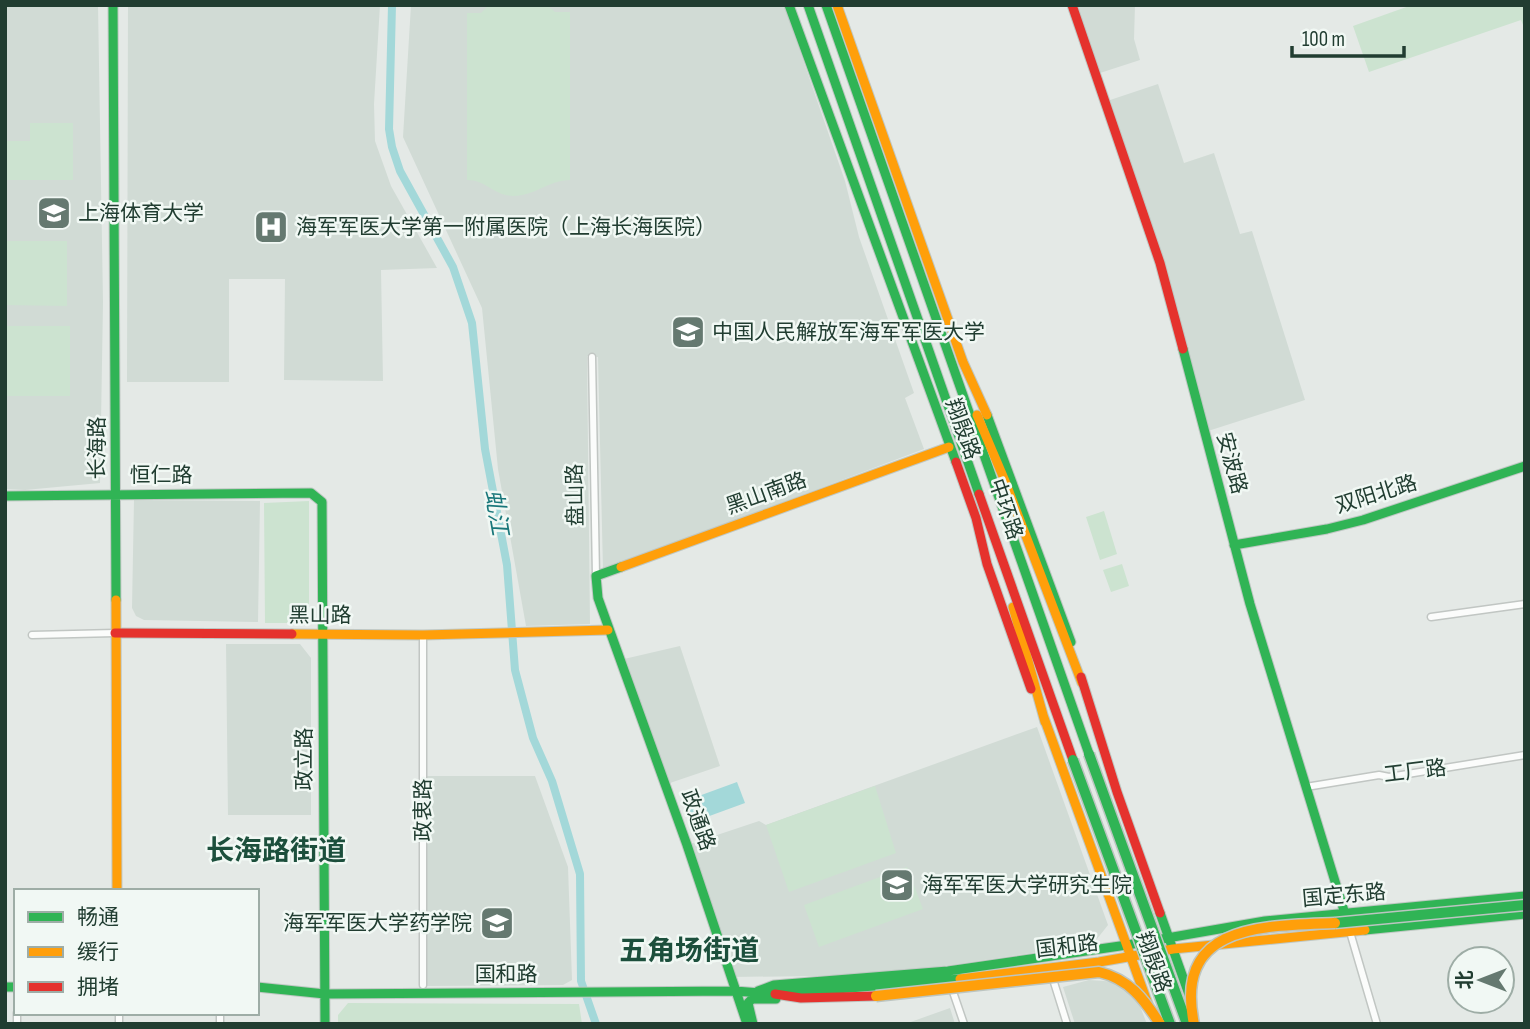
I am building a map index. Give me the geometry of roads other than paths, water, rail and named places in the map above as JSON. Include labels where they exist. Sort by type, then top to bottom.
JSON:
[{"type":"main road","name":"长海路","points":[[113,5],[117,889]]},
{"type":"main road","name":"翔殷路","points":[[789,5],[976,518],[987,564],[1035,698],[1158,1024]]},
{"type":"main road","name":"中环路","points":[[808,5],[1073,760],[1170,1024]]},
{"type":"main road","name":"中环路","points":[[826,5],[1089,754],[1193,1024]]},
{"type":"main road","name":"翔殷路","points":[[837,5],[963,362],[989,418],[1060,613],[1193,1024]]},
{"type":"main road","name":"安波路","points":[[1072,5],[1160,263],[1250,604],[1350,932]]},
{"type":"main road","points":[[951,358],[993,450],[1063,640],[1082,682]]},
{"type":"main road","name":"黑山南路","points":[[597,576],[949,447]]},
{"type":"main road","name":"双阳北路","points":[[1234,545],[1346,524],[1525,466]]},
{"type":"main road","name":"恒仁路","points":[[5,496],[311,493],[317,496]]},
{"type":"main road","name":"政立路","points":[[317,496],[322,502],[325,1024]]},
{"type":"main road","points":[[987,513],[1045,722]]},
{"type":"main road","name":"盘山路","points":[[597,576],[598,598],[608,630]]},
{"type":"main road","name":"黑山路","points":[[115,632],[423,635],[608,630]]},
{"type":"main road","name":"政通路","points":[[608,630],[687,845],[747,1024]]},
{"type":"main road","name":"国定东路","points":[[1127,945],[1265,921],[1525,897]]},
{"type":"main road","points":[[1193,1024],[1191,994],[1198,965],[1215,943],[1237,933],[1525,905]]},
{"type":"main road","name":"国定东路","points":[[1169,950],[1525,914]]},
{"type":"main road","name":"国和路","points":[[756,991],[774,985],[948,971],[1127,945]]},
{"type":"main road","name":"国和路","points":[[259,987],[324,994],[735,991],[775,994],[949,981],[1169,950]]},
{"type":"main road","points":[[753,1024],[748,1007],[752,999],[876,996],[1099,972],[1130,984],[1144,998],[1158,1024]]},
{"type":"main road","points":[[775,994],[801,998]]},
{"type":"street","name":"盘山路","points":[[592,356],[597,576]]},
{"type":"street","points":[[1431,617],[1525,604]]},
{"type":"street","name":"黑山路","points":[[32,635],[115,632]]},
{"type":"street","name":"政衷路","points":[[423,635],[423,985]]},
{"type":"street","name":"工厂路","points":[[1306,787],[1379,775],[1389,777],[1525,755]]},
{"type":"street","points":[[1350,932],[1377,1024]]},
{"type":"street","points":[[1049,967],[1068,1024]]},
{"type":"street","points":[[949,981],[964,1024]]},
{"type":"water","points":[[737,782],[745,803],[693,822],[685,801]]},
{"type":"waterway","name":"虬江","points":[[392,5],[389,129],[392,147],[400,171],[453,267],[472,323],[485,449],[507,565],[515,670],[533,738],[552,781],[580,874],[581,981],[596,1024]]},
{"type":"place","name":"上海体育大学","points":[[54,213]]},
{"type":"place","name":"海军军医大学第一附属医院（上海长海医院）","points":[[271,227]]},
{"type":"place","name":"中国人民解放军海军军医大学","points":[[688,332]]},
{"type":"place","name":"海军军医大学研究生院","points":[[897,885]]},
{"type":"place","name":"海军军医大学药学院","points":[[497,923]]},
{"type":"district","name":"长海路街道","points":[[276,850]]},
{"type":"district","name":"五角场街道","points":[[689,950]]}]
